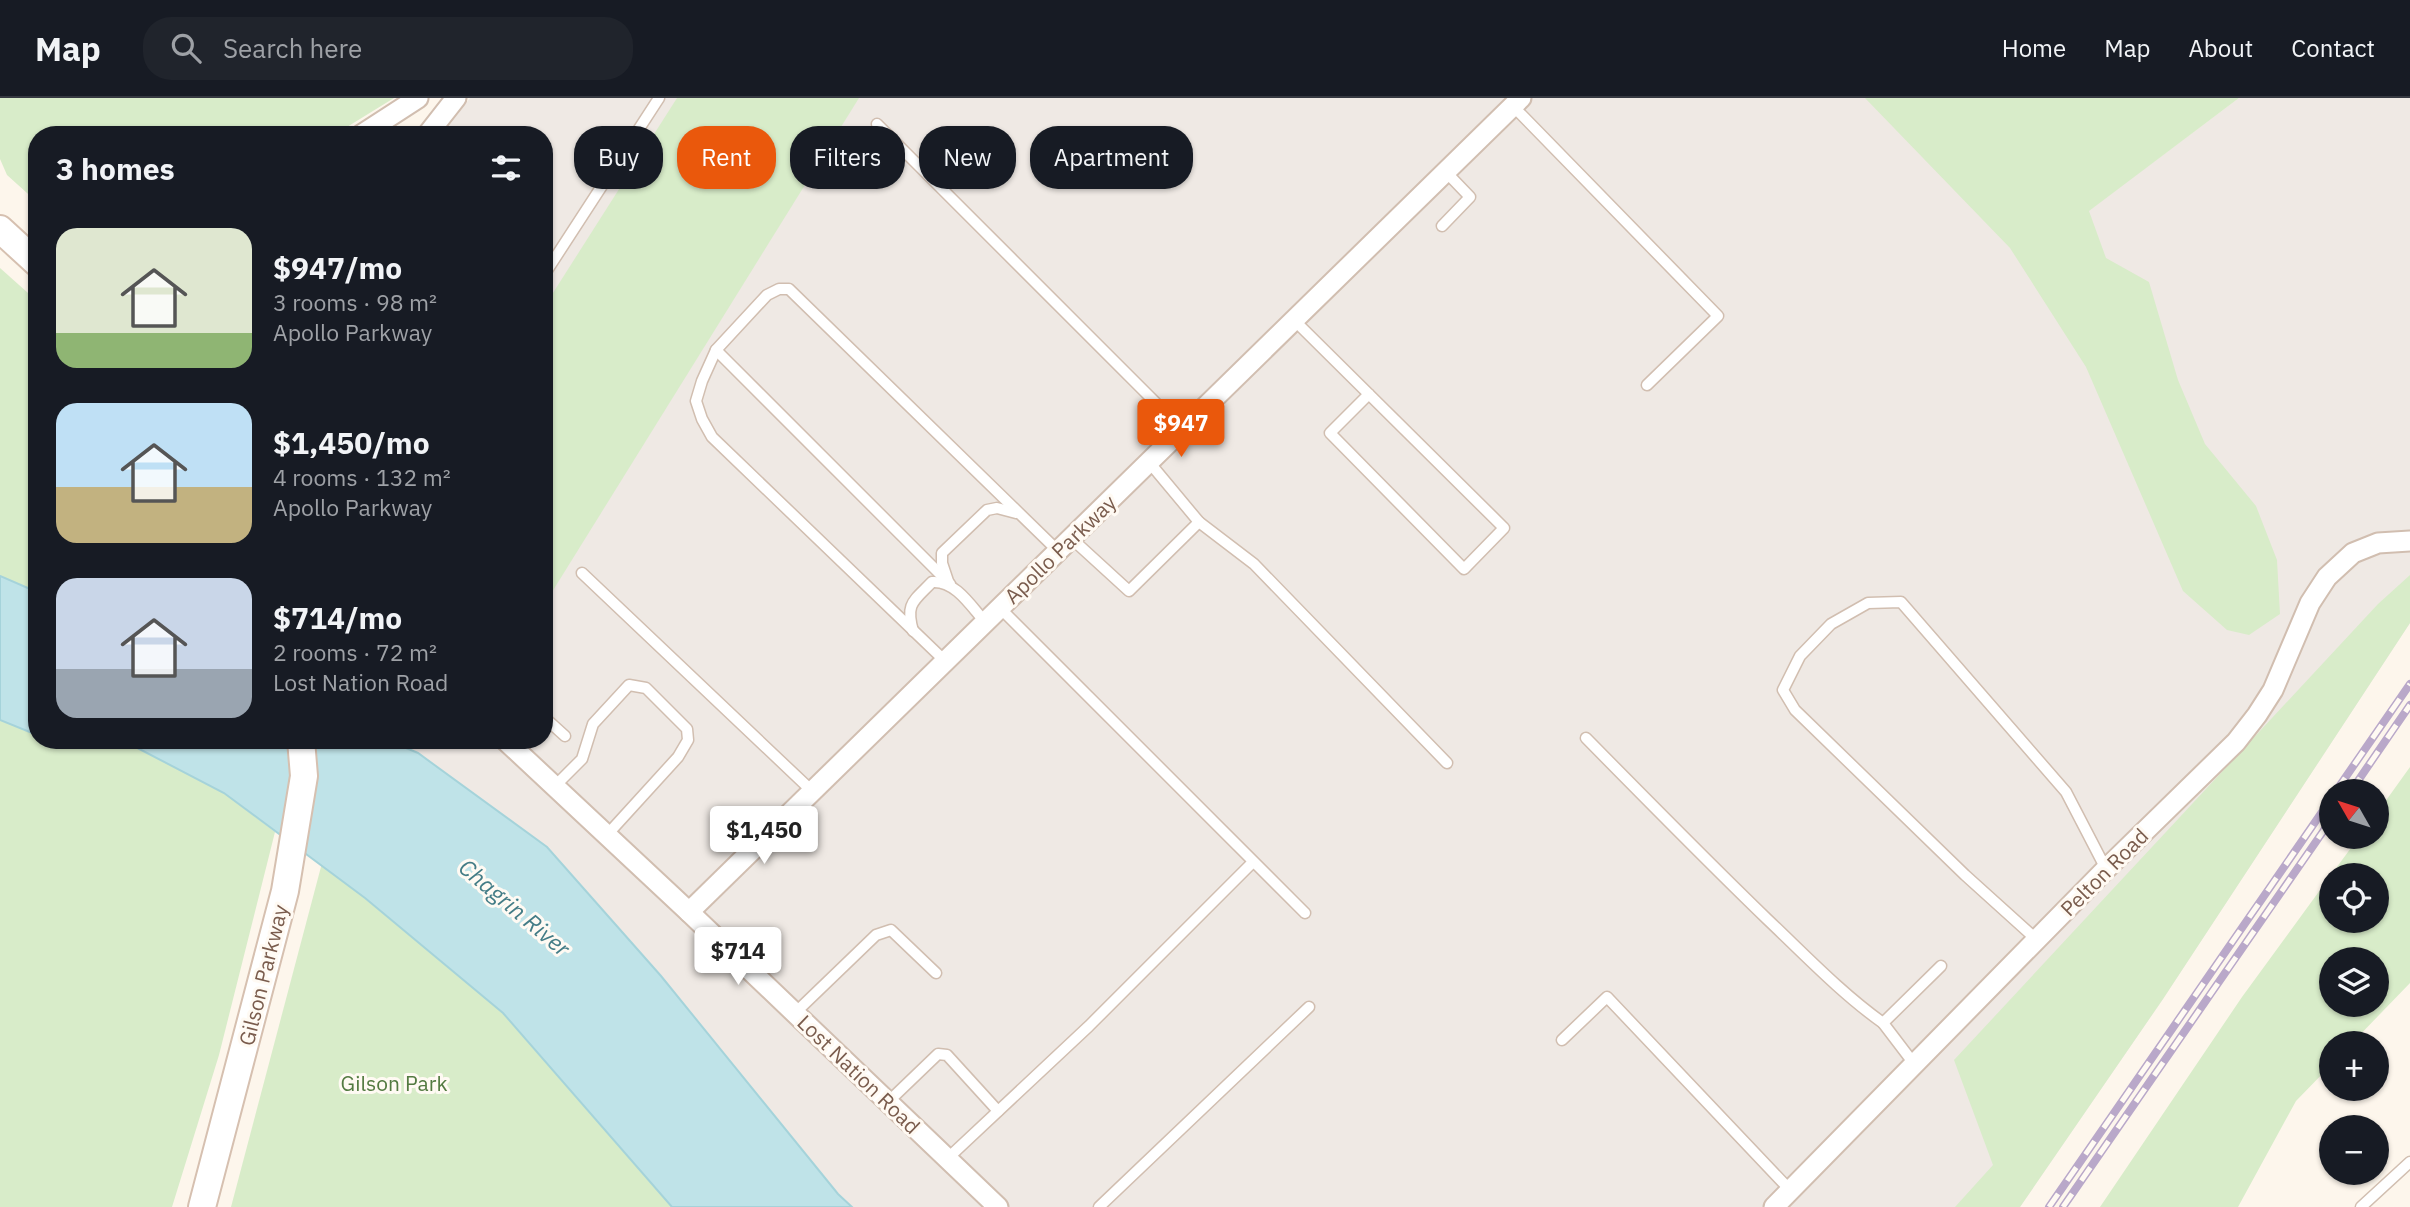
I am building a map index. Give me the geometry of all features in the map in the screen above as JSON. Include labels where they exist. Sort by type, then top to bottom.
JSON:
[{"type":"street","points":[[375,126],[418,98]]},
{"type":"street","points":[[434,126],[456,98]]},
{"type":"street","name":"Apollo Parkway","points":[[689,912],[1517,102]]},
{"type":"street","points":[[0,229],[28,255]]},
{"type":"street","name":"Pelton Road","points":[[1774,1207],[2106,869],[2236,742],[2273,690],[2310,603],[2327,577],[2353,553],[2378,543],[2410,541]]},
{"type":"street","name":"Gilson Parkway","points":[[202,1207],[285,891],[304,776],[302,749]]},
{"type":"street","name":"Lost Nation Road","points":[[514,749],[998,1207]]},
{"type":"lane","points":[[553,261],[659,98]]},
{"type":"lane","points":[[1517,102],[1718,316],[1647,385]]},
{"type":"lane","points":[[877,124],[1182,429]]},
{"type":"lane","points":[[1442,226],[1470,197],[1446,173]]},
{"type":"lane","points":[[945,661],[712,438],[702,419],[696,401],[716,350],[767,295],[779,289],[789,289],[1019,514],[1129,591],[1199,522]]},
{"type":"lane","points":[[1294,320],[1369,394],[1504,528],[1464,569],[1330,433],[1369,394]]},
{"type":"lane","points":[[716,350],[950,584],[993,615],[1305,914]]},
{"type":"lane","points":[[1149,462],[1199,522],[1254,564],[1447,763]]},
{"type":"lane","points":[[950,584],[942,562],[942,553],[987,510],[997,508],[1019,514]]},
{"type":"lane","points":[[582,573],[812,791]]},
{"type":"lane","points":[[913,631],[908,612],[913,601],[932,582],[950,584]]},
{"type":"lane","points":[[2037,940],[1965,875],[1794,710],[1783,690],[1800,656],[1807,648],[1831,624],[1868,603],[1901,602],[2066,792],[2106,869]]},
{"type":"lane","points":[[553,788],[582,759],[593,724],[629,685],[646,688],[687,729],[688,740],[678,757],[606,836]]},
{"type":"lane","points":[[553,725],[565,736]]},
{"type":"lane","points":[[1586,738],[1686,841],[1803,954],[1855,1003],[1883,1023],[1915,1065]]},
{"type":"lane","points":[[947,1158],[1089,1026],[1253,862]]},
{"type":"lane","points":[[795,1013],[876,935],[891,930],[936,973]]},
{"type":"lane","points":[[1883,1023],[1941,966]]},
{"type":"lane","points":[[1562,1040],[1607,997],[1790,1190]]},
{"type":"lane","points":[[1099,1207],[1309,1007]]},
{"type":"lane","points":[[888,1102],[938,1054],[947,1055],[998,1111]]},
{"type":"lane","points":[[2361,1207],[2410,1161]]},
{"type":"shaded area","points":[[470,98],[1901,98],[2049,240],[2239,98],[2410,98],[2410,623],[2163,999],[2020,1207],[852,1207],[838,1194],[661,976],[547,847],[418,753],[408,749],[553,749],[553,126],[449,126]]},
{"type":"green space","points":[[0,98],[394,98],[349,126],[28,126],[28,194],[7,175],[0,159]]},
{"type":"green space","points":[[677,98],[859,98],[842,126],[790,126],[790,189],[802,189],[553,590],[553,293],[619,189],[663,189],[663,126],[659,126]]},
{"type":"green space","points":[[1865,98],[2239,98],[2089,211],[2106,258],[2149,282],[2178,380],[2205,444],[2256,506],[2277,560],[2280,614],[2249,635],[2227,630],[2183,591],[2086,367],[2010,248]]},
{"type":"green space","points":[[0,268],[28,293],[28,588],[0,576]]},
{"type":"green space","points":[[2410,575],[2410,623],[2163,999],[2020,1207],[1955,1207],[1993,1165],[1954,1060],[2378,604]]},
{"type":"green space","points":[[0,720],[28,731],[28,749],[140,749],[224,793],[275,832],[219,1055],[172,1207],[0,1207]]},
{"type":"green space","points":[[2410,767],[2410,983],[2389,1005],[2389,947],[2319,947],[2319,1017],[2377,1017],[2364,1031],[2319,1031],[2319,1077],[2296,1101],[2238,1207],[2100,1207],[2242,997],[2319,891],[2319,933],[2389,933],[2389,863],[2340,863],[2350,849],[2389,849],[2389,796]]},
{"type":"green space","name":"Gilson Park","points":[[322,863],[503,1013],[672,1207],[231,1207]]},
{"type":"water","points":[[0,576],[28,588],[28,731],[0,720]]},
{"type":"water","name":"Chagrin River","points":[[139,749],[408,749],[418,753],[547,847],[661,976],[838,1194],[852,1207],[672,1207],[503,1013],[365,898],[224,793]]},
{"type":"railway","points":[[2344,779],[2410,684]]},
{"type":"railway","points":[[2359,779],[2410,705]]},
{"type":"railway","points":[[2049,1207],[2319,816]]},
{"type":"railway","points":[[2063,1207],[2319,837]]}]
